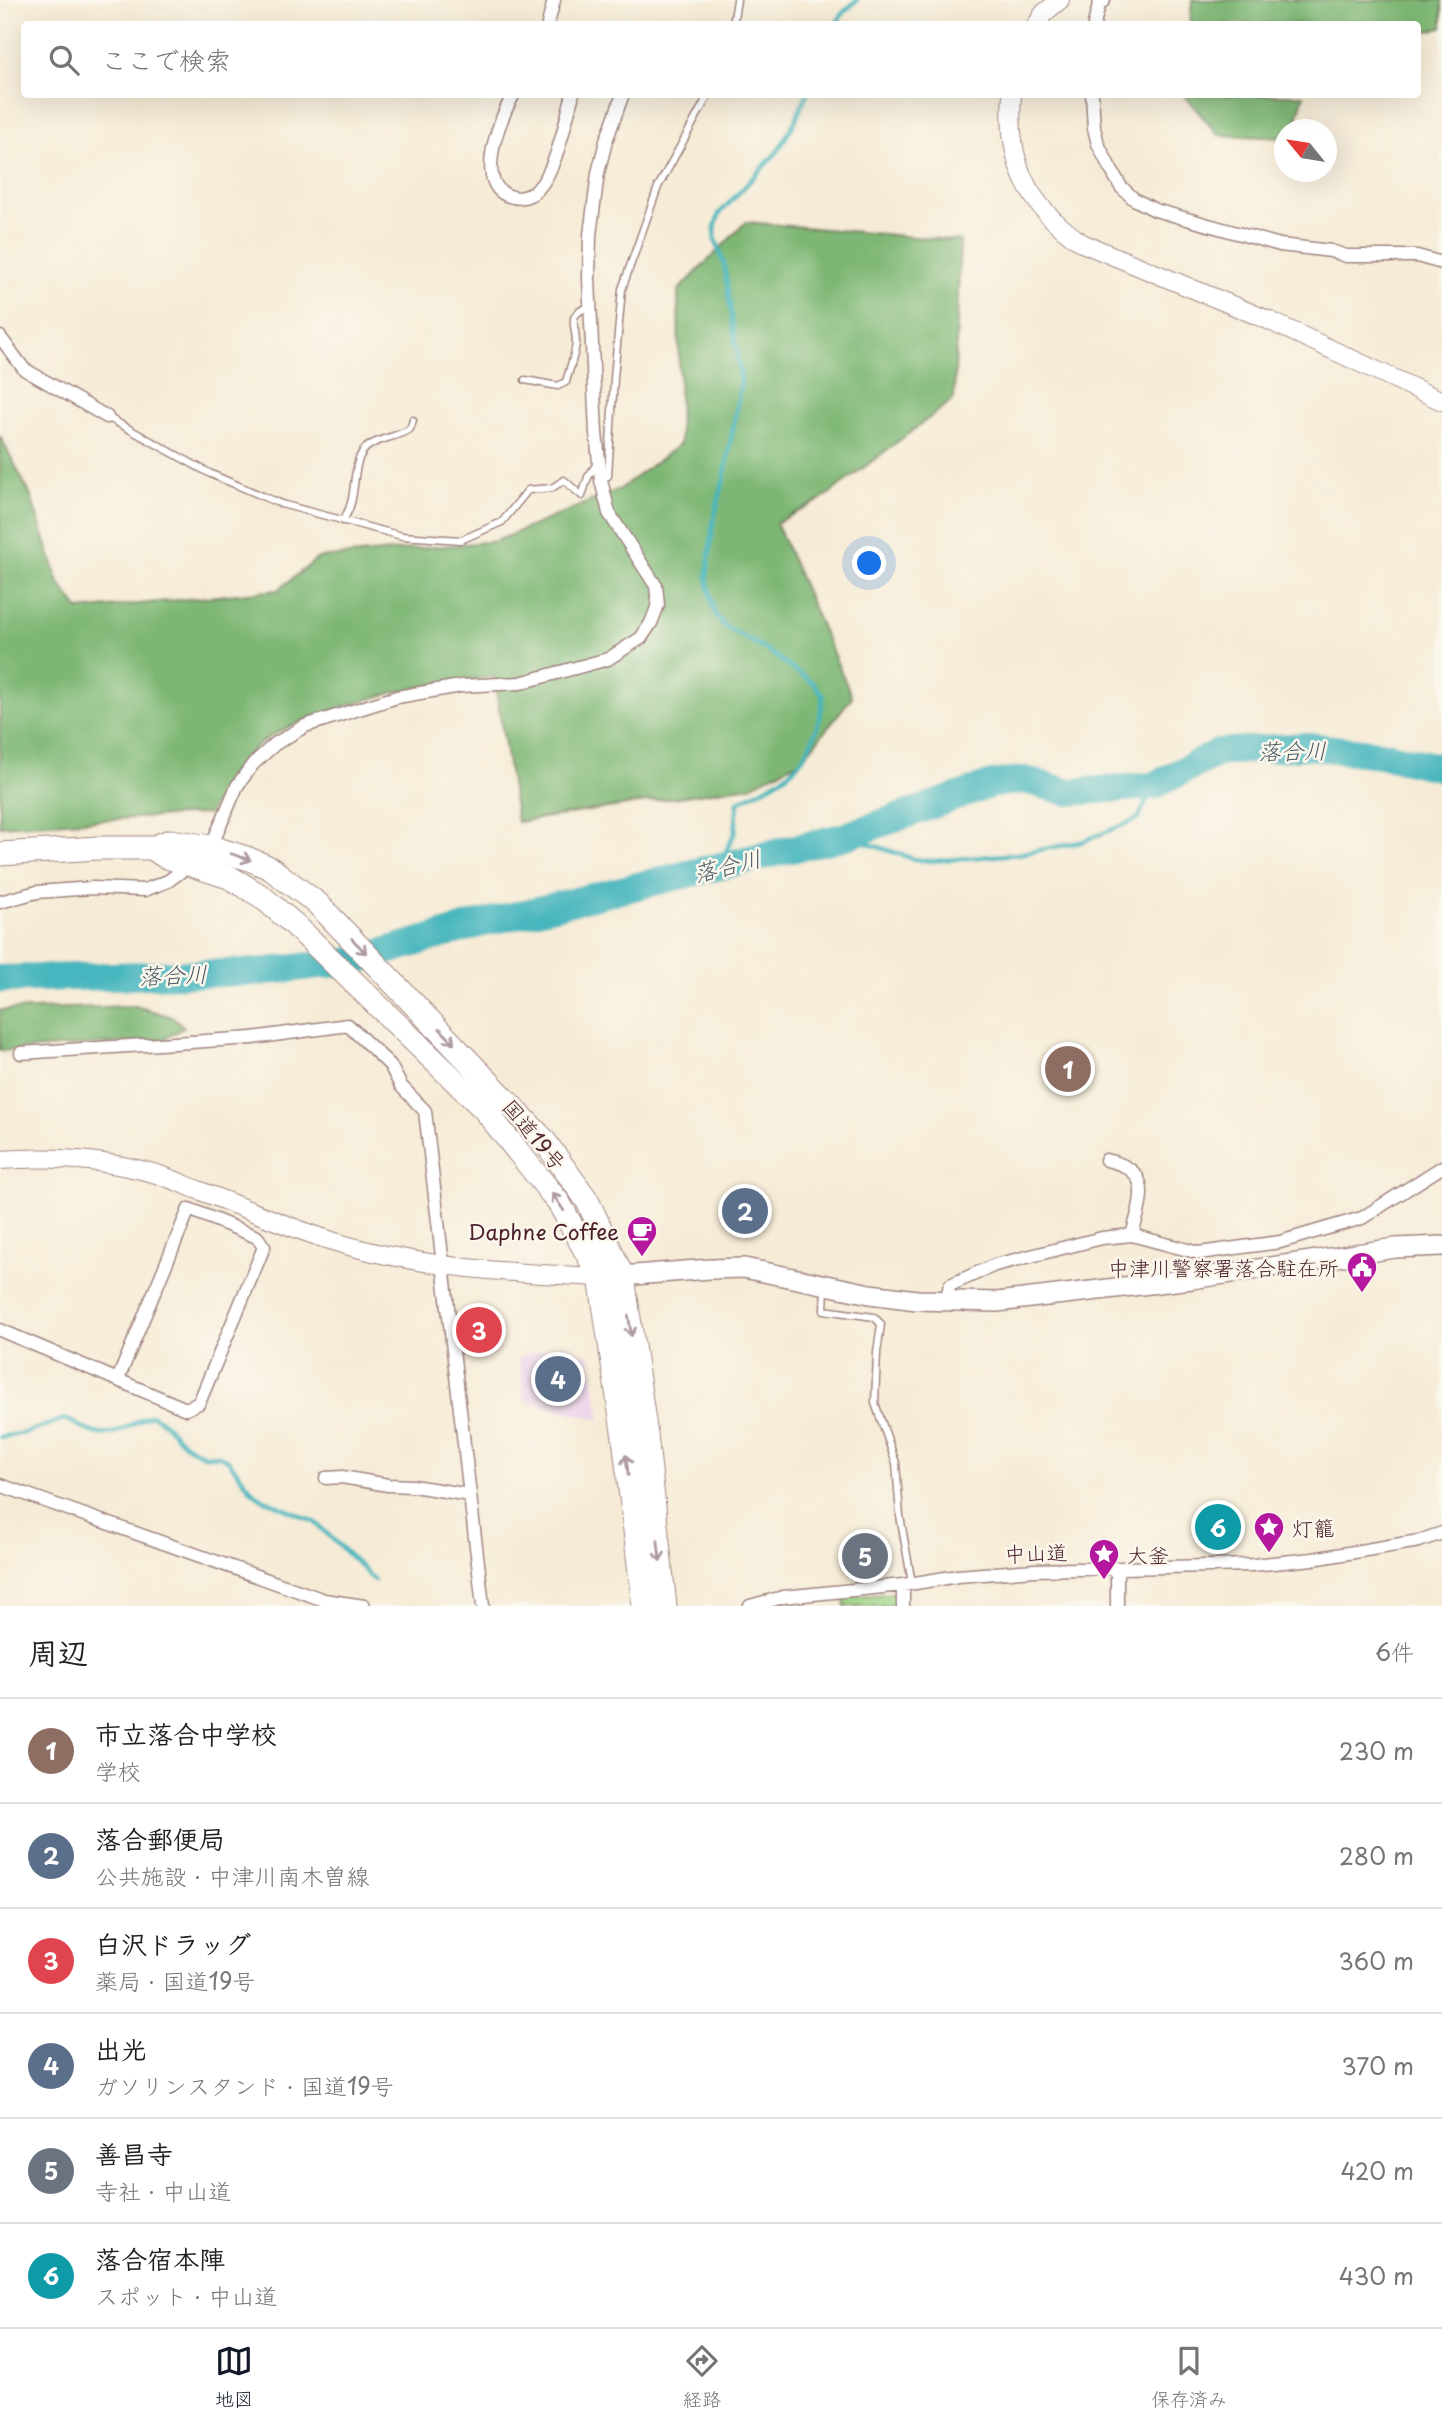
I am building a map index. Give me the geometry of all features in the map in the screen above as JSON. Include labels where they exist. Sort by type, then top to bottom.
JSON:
[{"type":"highway","name":"国道19号","points":[[0,855],[98,848],[152,848],[170,841],[211,847],[270,868],[318,904],[544,1139],[587,1200],[612,1277],[646,1435],[665,1606]]},
{"type":"highway","name":"国道19号","points":[[152,848],[164,856],[229,877],[261,896],[295,925],[484,1109],[521,1153],[612,1277],[624,1438],[644,1606]]},
{"type":"main road","points":[[612,1277],[744,1268],[825,1287],[916,1300],[997,1302],[1192,1279],[1395,1248],[1442,1246]]},
{"type":"street","points":[[549,21],[554,0]]},
{"type":"street","points":[[1039,21],[1060,0]]},
{"type":"street","points":[[1095,21],[1099,5],[1104,0]]},
{"type":"street","points":[[512,98],[498,131],[490,172],[493,183],[511,197],[523,197],[536,192],[546,177],[572,98]]},
{"type":"street","points":[[0,902],[37,892],[78,889],[145,890],[169,881],[211,847],[237,786],[253,764],[275,744],[305,726],[397,698],[461,686],[520,682],[608,659],[641,638],[651,623],[657,605],[656,586],[609,513],[601,480],[590,306],[590,235],[598,173],[622,98]]},
{"type":"street","points":[[1012,98],[1010,128],[1018,167],[1034,199],[1059,228],[1082,243],[1268,320],[1442,401]]},
{"type":"street","points":[[1092,98],[1098,144],[1121,187],[1134,199],[1155,210],[1280,246],[1331,251],[1346,256],[1417,256],[1442,263]]},
{"type":"street","points":[[0,337],[24,369],[107,417]]},
{"type":"street","points":[[21,1053],[252,1038],[348,1025],[390,1065],[401,1086],[425,1111],[483,1606]]},
{"type":"street","points":[[0,1160],[83,1158],[154,1173],[330,1241],[386,1256],[443,1265],[540,1274],[612,1277]]},
{"type":"street","points":[[1105,1160],[1122,1163],[1140,1179],[1141,1201],[1132,1236]]},
{"type":"street","points":[[946,1301],[950,1285],[995,1265],[1102,1238],[1132,1236],[1199,1252],[1280,1242],[1362,1219],[1442,1167]]},
{"type":"street","points":[[0,1330],[186,1409],[199,1403],[264,1247],[257,1237],[189,1209],[118,1379]]},
{"type":"street","points":[[326,1478],[342,1477],[387,1486],[412,1486],[470,1495]]},
{"type":"street","points":[[0,1485],[324,1600],[364,1606]]},
{"type":"street","name":"中山道","points":[[750,1606],[783,1597],[958,1576],[1034,1570],[1253,1565],[1301,1560],[1419,1541],[1442,1533]]},
{"type":"street","points":[[1116,1569],[1117,1606]]},
{"type":"street","points":[[903,1606],[907,1584]]},
{"type":"lane","points":[[734,21],[737,0]]},
{"type":"lane","points":[[601,480],[608,476],[622,289],[658,187],[707,98]]},
{"type":"lane","points":[[525,380],[558,386],[566,383],[576,344],[573,319],[578,311],[590,306]]},
{"type":"lane","points":[[107,417],[211,474],[281,504],[402,536],[461,540],[502,522],[528,490],[552,488],[564,480],[582,496],[587,477],[598,461]]},
{"type":"lane","points":[[343,521],[351,506],[358,461],[366,446],[392,435],[403,434],[410,429],[413,420]]},
{"type":"lane","points":[[825,1287],[824,1310],[874,1317],[881,1324],[875,1403],[896,1463],[907,1584]]},
{"type":"shaded area","points":[[564,1344],[581,1354],[589,1355],[601,1420],[524,1401],[519,1357]]},
{"type":"green space","points":[[1192,0],[1442,0],[1442,28],[1421,32],[1421,21],[1190,21]]},
{"type":"green space","points":[[1187,98],[1303,98],[1297,119],[1274,119],[1274,138],[1218,135]]},
{"type":"green space","points":[[746,222],[960,241],[954,399],[821,500],[776,523],[852,697],[802,760],[750,786],[517,822],[494,677],[391,693],[331,711],[280,731],[262,742],[240,764],[208,815],[0,826],[0,436],[30,494],[59,583],[79,610],[278,590],[318,558],[496,541],[620,489],[680,444],[678,291]]},
{"type":"green space","points":[[135,1006],[173,1017],[184,1027],[163,1040],[0,1051],[0,1010]]},
{"type":"green space","points":[[897,1593],[896,1606],[845,1606],[844,1597]]},
{"type":"waterway","points":[[838,21],[857,0]]},
{"type":"waterway","points":[[719,866],[735,832],[738,802],[779,780],[798,764],[814,736],[823,696],[814,684],[765,649],[724,626],[714,612],[707,577],[713,522],[724,479],[741,381],[724,264],[715,238],[715,228],[719,214],[778,151],[805,98]]},
{"type":"waterway","name":"落合川","points":[[0,979],[260,972],[353,961],[479,924],[846,836],[992,784],[1025,780],[1068,792],[1153,786],[1219,752],[1306,746],[1380,754],[1442,768]]},
{"type":"waterway","points":[[846,836],[914,859],[931,861],[1018,854],[1081,842],[1138,819],[1153,786]]},
{"type":"waterway","points":[[0,1437],[25,1433],[64,1419],[95,1433],[111,1434],[152,1415],[163,1422],[184,1444],[204,1455],[228,1460],[253,1492],[261,1498],[315,1522],[374,1580]]},
{"type":"place","name":"市立落合中学校","points":[[1068,1069]]},
{"type":"place","name":"落合郵便局","points":[[745,1211]]},
{"type":"place","name":"Daphne Coffee","points":[[642,1258]]},
{"type":"place","name":"中津川警察署落合駐在所","points":[[1362,1294]]},
{"type":"place","name":"白沢ドラッグ","points":[[479,1330]]},
{"type":"place","name":"出光","points":[[558,1379]]},
{"type":"place","name":"落合宿本陣","points":[[1218,1527]]},
{"type":"place","name":"灯籠","points":[[1269,1554]]},
{"type":"place","name":"善昌寺","points":[[865,1556]]},
{"type":"place","name":"大釜","points":[[1104,1581]]}]
